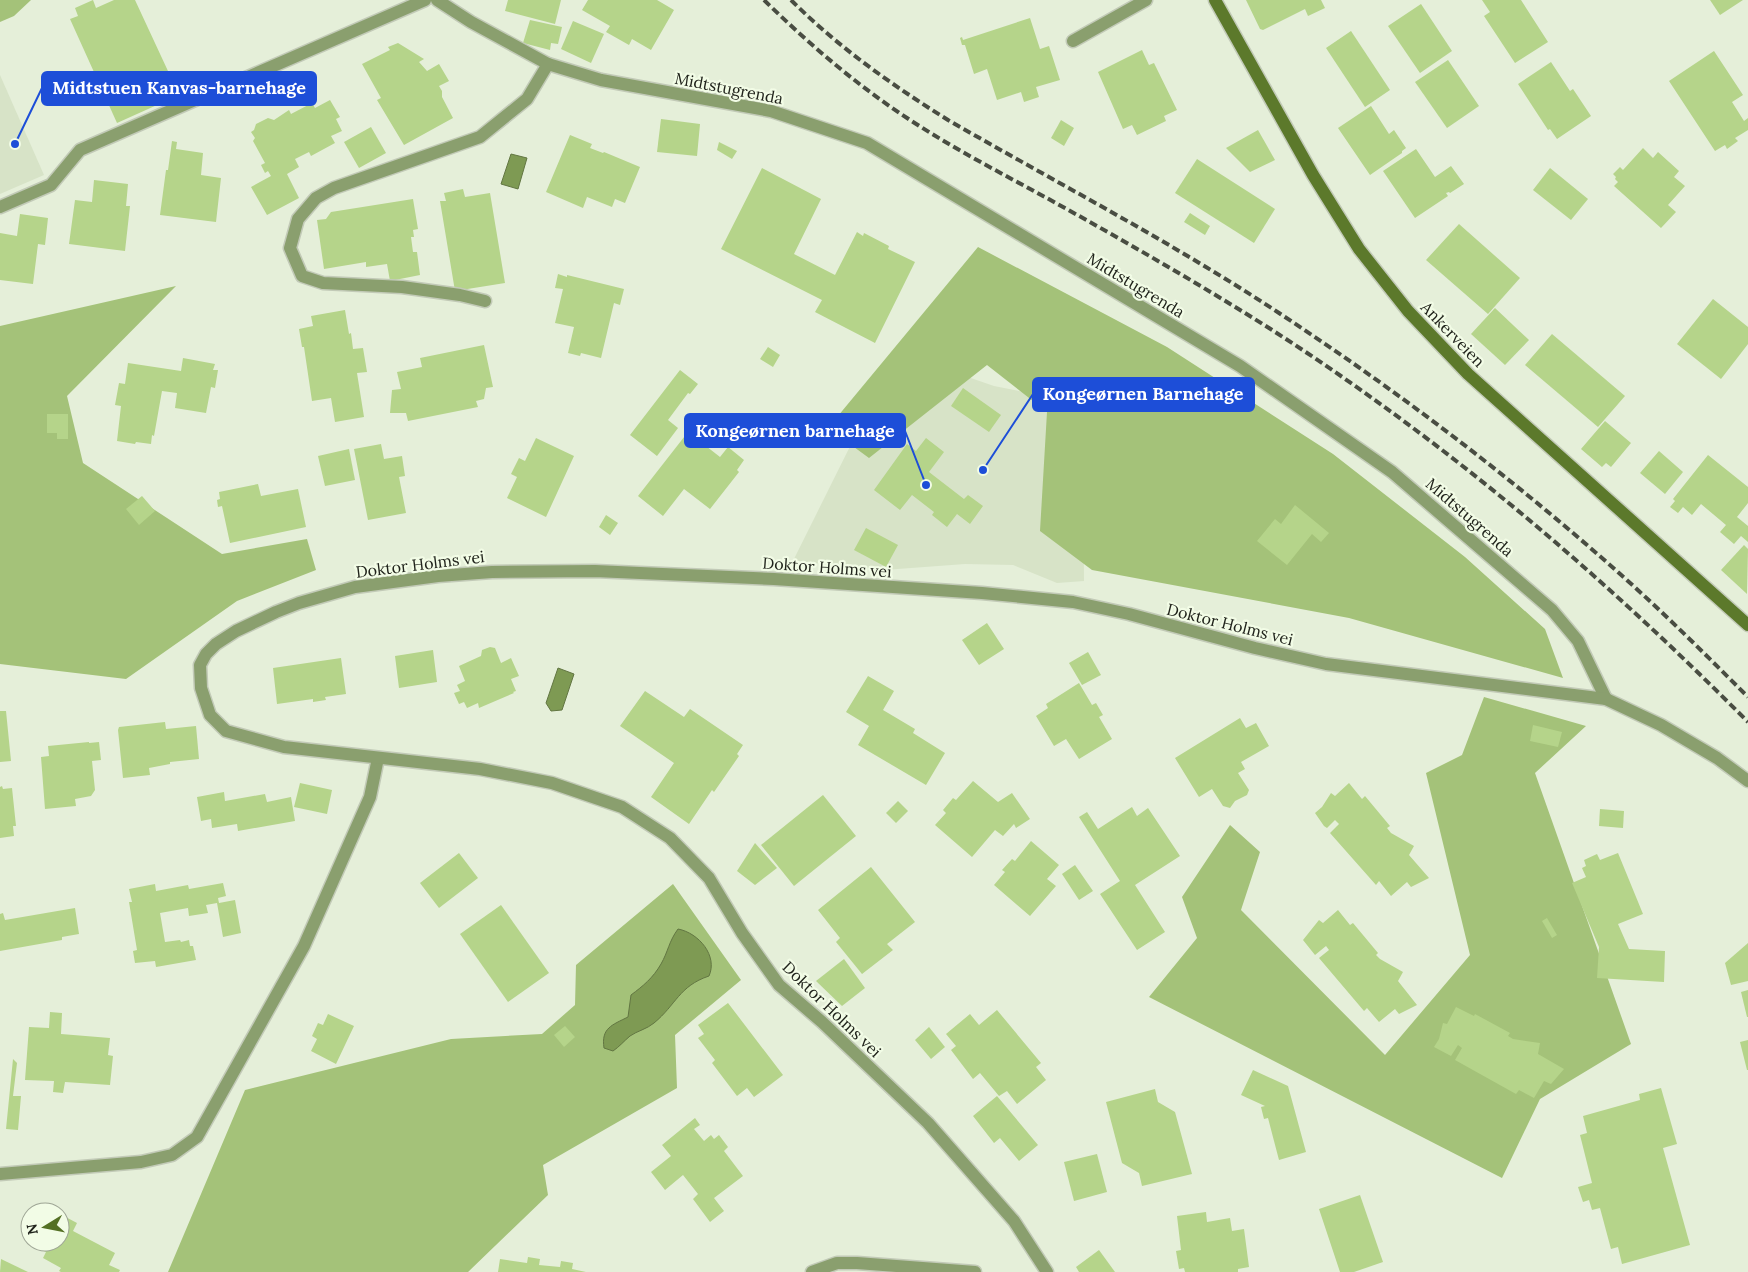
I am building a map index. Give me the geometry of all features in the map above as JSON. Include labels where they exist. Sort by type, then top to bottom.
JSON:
[{"type":"main road","name":"Ankerveien","points":[[1215,0],[1317,183],[1359,249],[1408,311],[1468,374],[1748,625]]},
{"type":"street","points":[[0,207],[51,185],[80,150],[425,0]]},
{"type":"street","name":"Midtstugrenda","points":[[438,0],[471,22],[548,64],[601,80],[771,111],[867,144],[1240,366],[1392,472],[1552,610],[1578,641],[1606,699]]},
{"type":"street","points":[[1074,41],[1146,0]]},
{"type":"street","points":[[485,302],[460,295],[402,287],[322,283],[302,276],[290,248],[298,219],[316,198],[334,188],[480,137],[527,99],[548,64]]},
{"type":"street","name":"Doktor Holms vei","points":[[1047,1272],[1014,1221],[928,1123],[822,1022],[779,985],[742,933],[709,878],[670,838],[622,807],[552,783],[480,769],[284,747],[226,731],[210,715],[201,688],[200,665],[206,654],[216,644],[242,628],[299,603],[355,587],[438,576],[492,572],[595,571],[774,579],[982,593],[1073,602],[1129,614],[1255,648],[1326,664],[1606,699],[1661,725],[1717,758],[1748,781]]},
{"type":"street","points":[[0,1174],[141,1162],[172,1155],[197,1137],[304,946],[370,797],[378,758]]},
{"type":"street","points":[[812,1272],[838,1263],[857,1262],[975,1272]]},
{"type":"shaded area","points":[[0,0],[31,0],[14,16],[0,22]]},
{"type":"shaded area","points":[[0,75],[44,175],[0,194]]},
{"type":"shaded area","points":[[511,154],[527,158],[518,189],[501,184]]},
{"type":"shaded area","points":[[978,247],[1167,347],[1333,454],[1465,557],[1545,629],[1563,678],[1349,618],[1092,570],[1040,531],[1047,412],[987,365],[869,458],[828,428]]},
{"type":"shaded area","points":[[176,286],[67,396],[83,463],[222,554],[307,539],[316,570],[237,601],[126,679],[0,664],[0,326]]},
{"type":"shaded area","points":[[890,366],[962,375],[994,386],[1024,392],[1083,437],[1084,581],[1057,583],[1013,565],[965,564],[884,570],[793,561]]},
{"type":"shaded area","points":[[558,668],[574,674],[562,710],[551,711],[546,703]]},
{"type":"shaded area","points":[[1484,697],[1586,726],[1535,773],[1631,1044],[1540,1099],[1502,1178],[1149,997],[1197,938],[1182,897],[1230,825],[1260,852],[1241,910],[1385,1055],[1470,955],[1426,773],[1462,755]]},
{"type":"shaded area","points":[[673,884],[741,980],[675,1035],[677,1088],[543,1165],[548,1195],[468,1272],[168,1272],[245,1090],[451,1039],[542,1034],[575,1005],[576,965]]},
{"type":"shaded area","points":[[678,929],[693,935],[705,946],[711,961],[709,976],[691,985],[651,1025],[630,1036],[613,1051],[604,1048],[606,1032],[613,1025],[628,1017],[631,995],[648,981],[658,969]]},
{"type":"building","points":[[93,0],[96,8],[114,0],[135,0],[174,84],[152,95],[157,105],[117,123],[70,19],[78,16],[75,8]]},
{"type":"building","points":[[508,0],[561,0],[555,24],[505,11]]},
{"type":"building","points":[[588,0],[657,0],[674,10],[651,50],[632,39],[629,45],[606,32],[610,26],[582,10]]},
{"type":"building","points":[[1246,0],[1321,0],[1325,8],[1308,16],[1305,9],[1263,30],[1260,29]]},
{"type":"building","points":[[1482,0],[1521,0],[1548,42],[1515,63],[1484,16],[1490,12]]},
{"type":"building","points":[[1710,0],[1743,0],[1720,15]]},
{"type":"building","points":[[1421,4],[1452,51],[1420,73],[1388,26]]},
{"type":"building","points":[[1030,18],[1040,49],[1049,46],[1060,80],[1036,87],[1039,97],[1024,102],[1021,92],[997,100],[987,69],[974,74],[965,45],[962,45],[960,38],[962,37],[963,40]]},
{"type":"building","points":[[530,20],[562,27],[558,44],[551,43],[550,50],[523,43]]},
{"type":"building","points":[[573,21],[604,34],[591,63],[561,49]]},
{"type":"building","points":[[1351,31],[1390,90],[1365,107],[1326,48]]},
{"type":"building","points":[[398,43],[424,59],[419,62],[427,71],[439,64],[449,81],[439,86],[442,91],[442,97],[453,118],[404,145],[377,100],[381,98],[362,64],[390,50],[388,47]]},
{"type":"building","points":[[1142,50],[1149,65],[1154,63],[1177,110],[1164,116],[1166,121],[1137,135],[1132,125],[1123,129],[1098,72]]},
{"type":"building","points":[[1714,51],[1743,95],[1732,102],[1744,121],[1748,118],[1748,130],[1735,138],[1738,141],[1727,149],[1725,145],[1715,151],[1669,81]]},
{"type":"building","points":[[1448,60],[1479,106],[1447,128],[1415,82]]},
{"type":"building","points":[[1551,62],[1570,91],[1573,89],[1591,116],[1557,139],[1550,129],[1548,130],[1518,84]]},
{"type":"building","points":[[330,100],[340,117],[336,119],[342,131],[331,136],[335,143],[311,156],[309,152],[295,159],[299,167],[287,174],[299,198],[267,215],[251,187],[271,176],[268,171],[265,173],[261,165],[265,163],[253,141],[255,138],[251,132],[256,124],[268,118],[274,120],[289,110],[291,114],[312,103],[315,108]]},
{"type":"building","points":[[1371,106],[1389,134],[1394,130],[1406,148],[1402,153],[1370,175],[1338,128]]},
{"type":"building","points":[[661,119],[700,124],[697,156],[657,152]]},
{"type":"building","points":[[1061,120],[1074,128],[1064,146],[1051,138]]},
{"type":"building","points":[[371,127],[386,153],[359,168],[344,142]]},
{"type":"building","points":[[1258,130],[1275,160],[1250,172],[1226,148]]},
{"type":"building","points":[[570,135],[592,144],[590,148],[640,167],[625,203],[615,199],[612,207],[587,197],[583,208],[546,192]]},
{"type":"building","points":[[172,141],[177,142],[176,149],[203,153],[201,175],[221,178],[216,222],[160,215]]},
{"type":"building","points":[[719,142],[737,151],[732,159],[717,150]]},
{"type":"building","points":[[1643,148],[1653,158],[1658,152],[1679,171],[1674,177],[1685,186],[1668,205],[1676,212],[1661,228],[1614,186],[1618,182],[1613,174],[1620,167],[1623,170]]},
{"type":"building","points":[[1416,149],[1435,177],[1451,166],[1464,184],[1450,193],[1446,193],[1448,196],[1415,218],[1383,171]]},
{"type":"building","points":[[1197,159],[1275,209],[1254,243],[1175,193]]},
{"type":"building","points":[[762,168],[821,199],[794,254],[835,275],[857,232],[863,236],[864,233],[889,246],[888,249],[915,262],[875,343],[815,312],[822,300],[721,249]]},
{"type":"building","points":[[1550,168],[1588,199],[1571,220],[1533,190]]},
{"type":"building","points":[[94,180],[128,184],[126,206],[130,206],[125,251],[69,244],[75,200],[92,202]]},
{"type":"building","points":[[463,189],[465,197],[490,193],[505,283],[455,291],[440,201],[446,201],[444,193]]},
{"type":"building","points":[[413,199],[418,229],[413,230],[414,237],[411,237],[413,252],[417,252],[420,275],[390,281],[387,264],[366,267],[366,262],[324,269],[317,220],[326,219],[331,212]]},
{"type":"building","points":[[1190,213],[1210,226],[1205,235],[1184,222]]},
{"type":"building","points":[[20,214],[48,218],[45,245],[38,244],[33,284],[0,280],[0,233],[17,236]]},
{"type":"building","points":[[1459,224],[1520,278],[1488,314],[1426,260]]},
{"type":"building","points":[[558,274],[624,289],[620,305],[614,303],[601,358],[581,353],[580,356],[568,353],[574,327],[555,323],[563,289],[555,288]]},
{"type":"building","points":[[1713,299],[1748,327],[1748,344],[1721,379],[1677,344]]},
{"type":"building","points":[[1495,308],[1529,340],[1505,365],[1471,334]]},
{"type":"building","points":[[345,310],[353,349],[363,348],[367,372],[357,373],[364,417],[335,422],[331,398],[312,401],[304,347],[302,347],[299,329],[313,326],[311,316]]},
{"type":"building","points":[[1552,334],[1625,396],[1598,427],[1525,365]]},
{"type":"building","points":[[484,345],[493,387],[486,388],[484,399],[476,401],[478,407],[408,421],[406,413],[390,413],[392,390],[401,389],[397,372],[422,367],[420,358]]},
{"type":"building","points":[[768,347],[780,355],[773,367],[760,359]]},
{"type":"building","points":[[183,358],[215,364],[213,370],[218,370],[215,388],[211,387],[206,413],[175,408],[177,393],[162,391],[151,444],[117,441],[121,406],[115,405],[119,383],[125,384],[128,363],[181,371]]},
{"type":"building","points":[[680,370],[698,384],[690,394],[688,393],[668,420],[678,428],[657,456],[630,435]]},
{"type":"building","points":[[963,388],[1001,415],[989,432],[951,406]]},
{"type":"building","points":[[47,414],[68,414],[68,439],[57,439],[57,433],[47,433]]},
{"type":"building","points":[[1605,421],[1631,443],[1611,467],[1606,463],[1602,467],[1581,449]]},
{"type":"building","points":[[688,432],[720,457],[728,447],[744,460],[737,470],[739,472],[710,509],[684,489],[663,516],[638,496]]},
{"type":"building","points":[[536,438],[574,456],[546,517],[507,498],[517,477],[511,474],[519,458],[525,461]]},
{"type":"building","points":[[926,438],[944,452],[929,472],[964,499],[968,495],[983,506],[970,524],[957,514],[947,527],[932,515],[934,512],[912,495],[900,510],[874,490],[907,444],[916,451]]},
{"type":"building","points":[[381,444],[384,459],[402,456],[405,476],[399,477],[406,513],[368,520],[354,449]]},
{"type":"building","points":[[349,449],[355,480],[325,486],[318,456]]},
{"type":"building","points":[[1659,451],[1683,472],[1665,494],[1640,473]]},
{"type":"building","points":[[1708,455],[1748,487],[1748,503],[1737,517],[1748,526],[1748,542],[1741,536],[1734,544],[1720,532],[1726,525],[1701,504],[1692,515],[1683,507],[1678,513],[1670,507],[1675,501],[1673,499]]},
{"type":"building","points":[[258,484],[261,496],[298,489],[306,527],[230,543],[222,506],[218,507],[219,492]]},
{"type":"building","points":[[142,496],[155,511],[139,525],[126,509]]},
{"type":"building","points":[[1295,505],[1329,533],[1321,542],[1312,534],[1287,565],[1257,541],[1275,519],[1281,524]]},
{"type":"building","points":[[606,515],[618,523],[610,535],[599,527]]},
{"type":"building","points":[[866,528],[898,545],[886,567],[854,550]]},
{"type":"building","points":[[1744,545],[1748,549],[1747,594],[1721,570]]},
{"type":"building","points":[[987,623],[1004,649],[979,665],[962,640]]},
{"type":"building","points":[[490,647],[495,648],[501,663],[511,658],[519,676],[511,679],[516,691],[479,708],[478,703],[467,708],[464,702],[459,704],[454,693],[460,691],[457,685],[465,681],[459,666],[481,656],[482,650]]},
{"type":"building","points":[[433,650],[437,682],[399,688],[395,656]]},
{"type":"building","points":[[1088,652],[1101,675],[1082,685],[1069,663]]},
{"type":"building","points":[[341,658],[346,694],[325,697],[326,700],[313,702],[313,699],[277,704],[273,668]]},
{"type":"building","points":[[868,676],[894,691],[883,710],[915,729],[913,733],[945,753],[926,785],[858,745],[869,726],[846,712]]},
{"type":"building","points":[[1079,683],[1092,705],[1096,703],[1103,715],[1099,717],[1112,739],[1079,759],[1066,739],[1054,746],[1036,716],[1048,708],[1046,704]]},
{"type":"building","points":[[645,691],[684,717],[690,709],[743,745],[737,754],[739,756],[714,792],[712,790],[689,824],[651,797],[674,763],[620,726]]},
{"type":"building","points":[[0,711],[6,711],[11,761],[0,762]]},
{"type":"building","points":[[1240,718],[1246,728],[1256,723],[1269,746],[1241,762],[1245,769],[1238,773],[1249,790],[1247,795],[1235,801],[1230,808],[1223,806],[1212,789],[1199,797],[1175,758]]},
{"type":"building","points":[[165,722],[166,729],[196,726],[199,759],[170,762],[170,764],[149,768],[150,775],[123,778],[119,727]]},
{"type":"building","points":[[1533,725],[1562,732],[1558,747],[1530,741]]},
{"type":"building","points":[[99,742],[101,760],[92,761],[95,790],[91,796],[75,799],[76,806],[45,809],[41,757],[49,756],[48,746]]},
{"type":"building","points":[[973,781],[998,802],[1012,793],[1030,819],[1016,828],[1014,824],[1003,836],[995,830],[972,857],[935,825],[946,813],[943,810],[953,798],[956,800]]},
{"type":"building","points":[[300,783],[332,790],[327,814],[294,807]]},
{"type":"building","points":[[1349,783],[1362,799],[1365,796],[1390,826],[1387,828],[1391,833],[1414,846],[1409,855],[1429,878],[1411,887],[1407,882],[1391,896],[1379,881],[1376,885],[1330,833],[1339,824],[1335,820],[1327,828],[1324,826],[1315,813],[1322,807],[1331,793],[1335,796]]},
{"type":"building","points":[[2,786],[3,789],[12,788],[16,826],[13,826],[14,836],[0,838],[0,787]]},
{"type":"building","points":[[224,792],[225,801],[265,794],[267,802],[291,797],[295,821],[238,831],[237,824],[212,828],[211,819],[201,821],[197,797]]},
{"type":"building","points":[[823,795],[856,836],[794,886],[761,845]]},
{"type":"building","points":[[898,801],[908,811],[896,823],[886,813]]},
{"type":"building","points":[[1132,807],[1137,816],[1148,808],[1180,856],[1135,885],[1165,932],[1137,950],[1100,894],[1120,881],[1079,817],[1087,812],[1098,829]]},
{"type":"building","points":[[1600,809],[1624,811],[1623,828],[1599,826]]},
{"type":"building","points":[[1031,841],[1059,865],[1047,879],[1056,886],[1030,916],[994,885],[1005,872],[1002,870],[1012,859],[1015,861]]},
{"type":"building","points":[[755,843],[777,868],[755,885],[737,871]]},
{"type":"building","points":[[459,853],[478,878],[439,908],[420,883]]},
{"type":"building","points":[[1618,853],[1643,914],[1618,924],[1629,949],[1665,951],[1664,982],[1597,978],[1599,947],[1572,883],[1586,877],[1582,868],[1586,866],[1584,860],[1597,854],[1600,860]]},
{"type":"building","points":[[1075,865],[1093,891],[1079,900],[1062,874]]},
{"type":"building","points":[[871,867],[915,922],[887,944],[893,950],[862,974],[836,942],[840,938],[818,910]]},
{"type":"building","points":[[223,883],[226,896],[218,898],[219,903],[235,900],[241,933],[223,937],[217,903],[206,905],[208,913],[189,916],[188,908],[160,913],[165,942],[189,940],[190,946],[193,946],[196,960],[156,967],[155,961],[135,963],[133,951],[137,950],[129,902],[132,902],[129,889],[155,884],[156,891],[188,885],[189,889]]},
{"type":"building","points":[[501,905],[549,973],[508,1002],[460,934]]},
{"type":"building","points":[[75,908],[79,934],[62,937],[62,940],[0,951],[0,914],[3,913],[5,920]]},
{"type":"building","points":[[1338,910],[1350,925],[1353,923],[1378,953],[1376,955],[1380,959],[1403,972],[1398,981],[1417,1005],[1399,1014],[1395,1009],[1379,1022],[1367,1008],[1364,1011],[1319,958],[1329,950],[1326,946],[1315,955],[1303,940],[1319,920],[1323,923]]},
{"type":"building","points":[[1547,918],[1557,935],[1552,938],[1542,921]]},
{"type":"building","points":[[1748,943],[1748,981],[1731,985],[1725,963]]},
{"type":"building","points":[[844,959],[865,988],[842,1006],[816,981]]},
{"type":"building","points":[[1748,990],[1748,1017],[1747,1017],[1741,992]]},
{"type":"building","points":[[728,1003],[783,1075],[754,1097],[747,1088],[737,1096],[712,1063],[715,1060],[698,1038],[704,1034],[698,1025]]},
{"type":"building","points":[[1456,1007],[1474,1016],[1475,1014],[1510,1033],[1508,1036],[1513,1039],[1540,1043],[1538,1054],[1564,1069],[1551,1084],[1544,1081],[1534,1098],[1519,1090],[1516,1094],[1455,1060],[1462,1048],[1458,1045],[1451,1056],[1434,1047],[1439,1039],[1443,1023],[1447,1024]]},
{"type":"building","points":[[997,1010],[1041,1063],[1036,1067],[1046,1080],[1017,1104],[1007,1091],[999,1096],[980,1073],[973,1079],[951,1050],[956,1046],[946,1034],[970,1014],[979,1025]]},
{"type":"building","points":[[50,1012],[62,1013],[61,1034],[110,1038],[108,1055],[113,1056],[110,1085],[65,1082],[63,1093],[53,1092],[54,1081],[25,1080],[29,1027],[49,1028]]},
{"type":"building","points":[[328,1014],[354,1026],[336,1064],[311,1051],[317,1039],[312,1036],[318,1023],[323,1025]]},
{"type":"building","points":[[565,1026],[575,1037],[564,1047],[554,1035]]},
{"type":"building","points":[[929,1027],[945,1047],[931,1059],[915,1040]]},
{"type":"building","points":[[1748,1040],[1748,1070],[1747,1070],[1740,1042]]},
{"type":"building","points":[[13,1059],[17,1063],[13,1096],[21,1096],[18,1130],[6,1129]]},
{"type":"building","points":[[1253,1070],[1288,1086],[1306,1152],[1279,1160],[1268,1118],[1264,1119],[1261,1107],[1265,1106],[1241,1095]]},
{"type":"building","points":[[1661,1088],[1677,1144],[1663,1148],[1690,1245],[1622,1264],[1618,1247],[1611,1249],[1600,1208],[1592,1210],[1589,1200],[1583,1202],[1578,1187],[1592,1183],[1580,1135],[1587,1133],[1583,1116],[1640,1100],[1639,1094]]},
{"type":"building","points":[[1155,1089],[1158,1102],[1175,1112],[1192,1174],[1142,1186],[1139,1173],[1122,1163],[1106,1102]]},
{"type":"building","points":[[997,1096],[1038,1145],[1019,1161],[1000,1138],[994,1143],[973,1116]]},
{"type":"building","points":[[695,1118],[700,1125],[694,1129],[704,1141],[711,1135],[714,1139],[719,1135],[728,1147],[724,1151],[743,1176],[714,1198],[724,1211],[710,1222],[693,1199],[698,1194],[683,1175],[665,1190],[651,1172],[671,1156],[662,1145]]},
{"type":"building","points":[[1097,1154],[1107,1192],[1074,1201],[1064,1162]]},
{"type":"building","points":[[1360,1195],[1383,1262],[1354,1272],[1340,1272],[1319,1209]]},
{"type":"building","points":[[1206,1212],[1207,1222],[1230,1218],[1232,1231],[1244,1229],[1249,1267],[1238,1269],[1238,1272],[1185,1272],[1184,1268],[1179,1269],[1176,1251],[1181,1250],[1177,1216]]},
{"type":"building","points":[[70,1219],[77,1223],[73,1231],[115,1253],[109,1265],[120,1270],[119,1272],[61,1272],[59,1271],[61,1268],[43,1258],[46,1252],[70,1252]]},
{"type":"building","points":[[1099,1250],[1115,1272],[1079,1272],[1076,1267]]},
{"type":"building","points":[[528,1257],[540,1259],[539,1265],[560,1267],[561,1261],[573,1263],[572,1269],[586,1272],[498,1272],[500,1259],[527,1263]]},
{"type":"building","points":[[1,1259],[28,1272],[0,1272]]},
{"type":"railway","points":[[764,0],[830,60],[901,114],[954,147],[1214,294],[1334,371],[1397,416],[1459,463],[1578,562],[1636,614],[1748,722]]},
{"type":"railway","points":[[791,0],[827,34],[886,79],[927,107],[1239,287],[1324,343],[1411,405],[1538,503],[1579,538],[1652,603],[1748,697]]},
{"type":"place","name":"Midtstuen Kanvas-barnehage","points":[[15,144]]},
{"type":"place","name":"Kongeørnen Barnehage","points":[[983,470]]},
{"type":"place","name":"Kongeørnen barnehage","points":[[926,485]]}]
